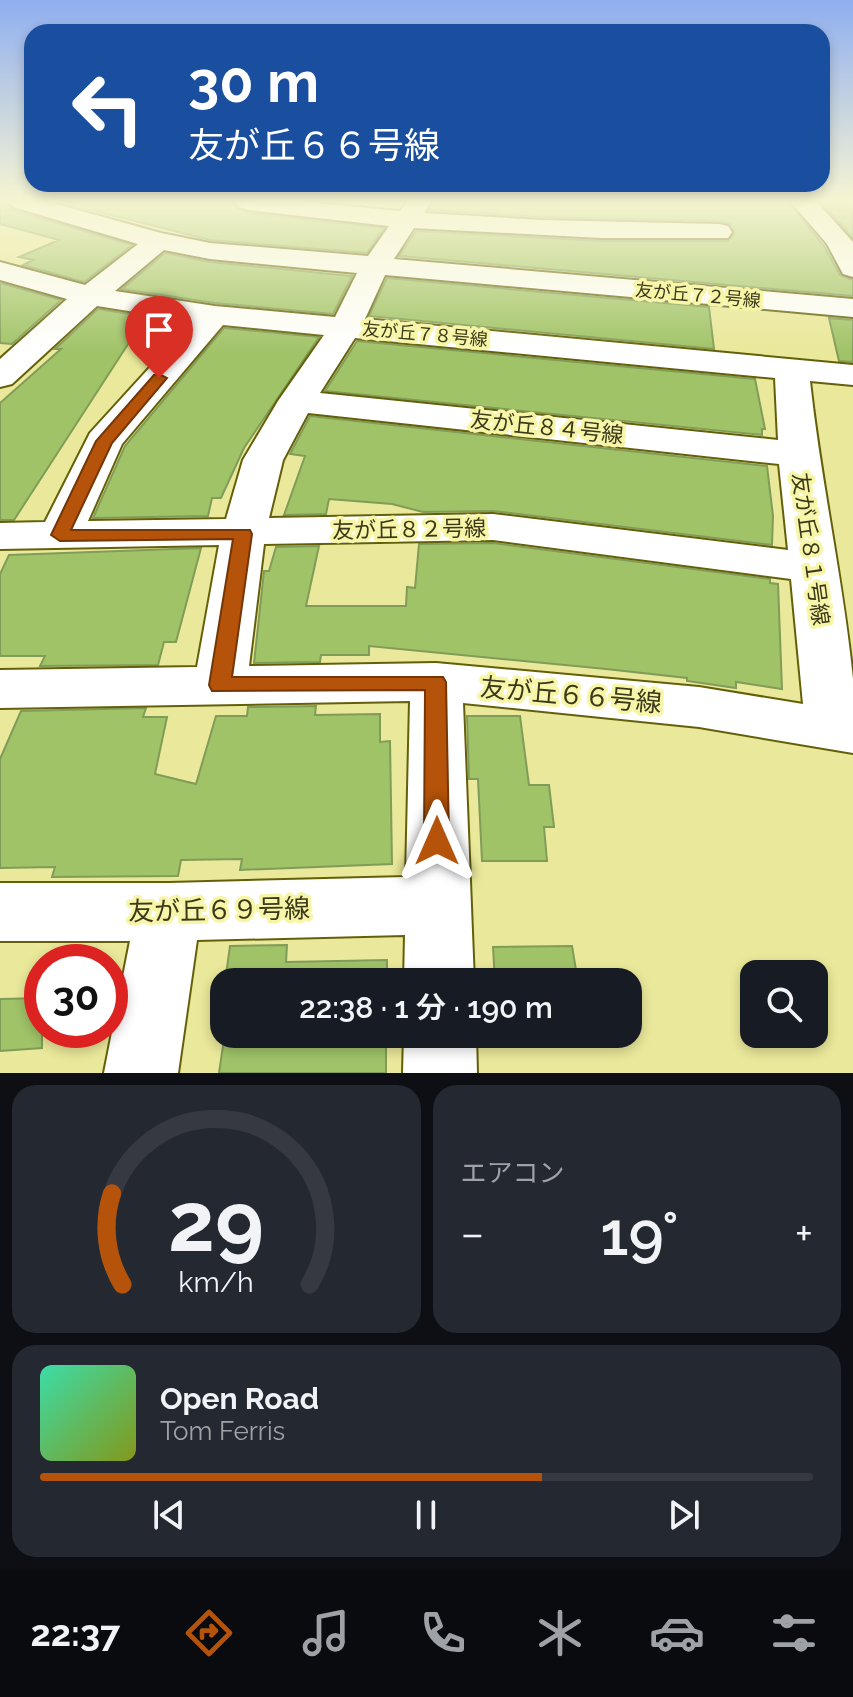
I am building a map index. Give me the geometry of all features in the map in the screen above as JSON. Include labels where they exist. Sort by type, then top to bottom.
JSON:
[{"type":"street","points":[[0,377],[89,296],[144,252]]},
{"type":"street","name":"友が丘７２号線","points":[[220,252],[374,268],[737,331],[853,308]]},
{"type":"street","points":[[220,685],[243,534],[263,460],[296,401],[346,326],[385,252]]},
{"type":"street","points":[[725,252],[737,331]]},
{"type":"street","name":"友が丘７８号線","points":[[0,271],[89,296],[215,315],[346,326],[737,331],[792,369],[853,375]]},
{"type":"street","points":[[60,535],[104,441],[215,315]]},
{"type":"street","name":"友が丘８１号線","points":[[792,369],[798,454],[843,730]]},
{"type":"street","name":"友が丘８４号線","points":[[296,401],[798,454]]},
{"type":"street","name":"友が丘８２号線","points":[[0,536],[243,534],[493,527],[815,568]]},
{"type":"street","points":[[436,682],[439,968]]},
{"type":"street","name":"友が丘６６号線","points":[[1,691],[436,682],[699,707],[843,730]]},
{"type":"street","name":"友が丘６９号線","points":[[0,912],[169,912],[437,905]]},
{"type":"street","points":[[141,1073],[169,912]]},
{"type":"street","points":[[440,1048],[440,1073]]},
{"type":"building","points":[[31,252],[123,252],[84,282],[23,265],[33,260],[19,257]]},
{"type":"building","points":[[402,252],[827,252],[840,275],[853,280],[853,296],[399,256]]},
{"type":"building","points":[[165,253],[210,262],[352,276],[333,314],[215,303],[122,289]]},
{"type":"building","points":[[387,278],[709,307],[714,349],[369,316]]},
{"type":"building","points":[[0,283],[61,300],[12,344],[0,343]]},
{"type":"building","points":[[98,309],[186,323],[151,361],[156,351],[132,338],[14,520],[0,520],[0,403],[61,349],[55,349]]},
{"type":"building","points":[[829,318],[853,320],[853,362],[839,361]]},
{"type":"building","points":[[224,328],[319,337],[244,448],[221,498],[212,498],[208,516],[93,518],[125,446]]},
{"type":"building","points":[[357,341],[755,379],[765,429],[762,429],[762,435],[325,391]]},
{"type":"building","points":[[310,416],[767,466],[773,516],[772,545],[493,511],[423,512],[392,504],[329,499],[326,514],[284,515],[305,456],[290,454]]},
{"type":"building","points":[[493,543],[770,579],[770,583],[778,584],[782,689],[736,682],[736,688],[687,681],[687,678],[369,646],[369,655],[321,655],[320,662],[254,663],[264,571],[269,571],[276,547],[319,546],[306,606],[406,606],[407,587],[415,588],[419,544]]},
{"type":"building","points":[[201,548],[176,642],[164,642],[158,665],[40,666],[45,656],[0,656],[0,574],[9,555]]},
{"type":"building","points":[[316,706],[315,715],[380,714],[380,742],[390,741],[392,864],[240,870],[242,859],[181,860],[178,876],[52,877],[55,867],[0,868],[0,759],[21,711],[146,708],[143,717],[167,717],[155,774],[196,784],[216,716],[247,716],[248,707]]},
{"type":"building","points":[[467,716],[520,716],[529,785],[549,785],[554,827],[544,827],[547,861],[482,861],[478,779],[469,779]]},
{"type":"building","points":[[287,945],[286,962],[387,960],[387,968],[227,968],[230,946]]},
{"type":"building","points":[[572,946],[576,968],[494,968],[493,947]]},
{"type":"building","points":[[24,998],[24,1048],[42,1048],[0,1051],[0,999]]},
{"type":"building","points":[[223,1048],[386,1048],[386,1073],[219,1073]]},
{"type":"route","points":[[159,378],[104,441],[60,535],[243,534],[220,685],[436,682],[437,841]]}]
